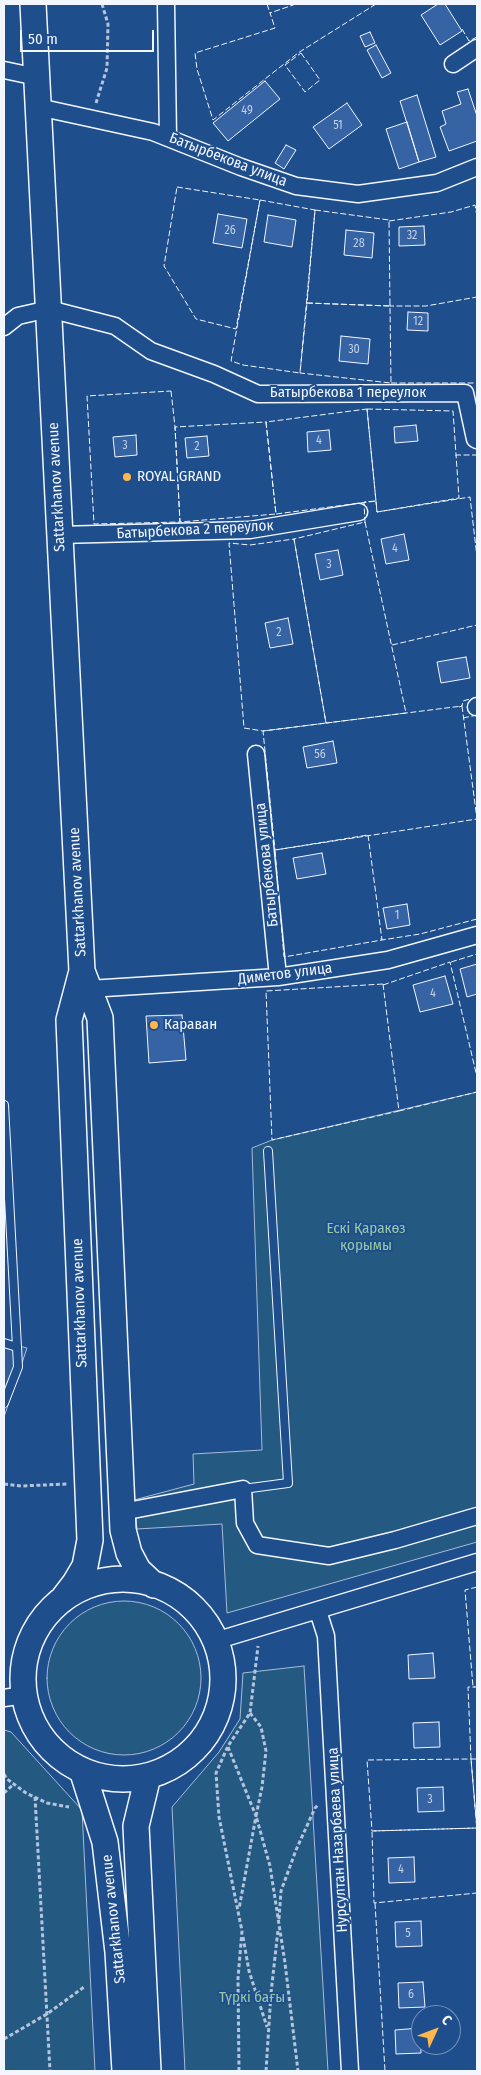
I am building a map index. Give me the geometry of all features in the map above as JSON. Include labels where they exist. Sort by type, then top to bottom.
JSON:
[{"type":"main road","name":"Sattarkhanov avenue","points":[[33,4],[59,534],[86,980],[100,1018],[123,1530],[129,1553],[138,1570],[154,1584]]},
{"type":"main road","name":"Sattarkhanov avenue","points":[[62,1600],[85,1566],[90,1540],[69,1020],[86,980]]},
{"type":"main road","points":[[138,1580],[154,1584],[184,1601],[197,1612],[215,1641],[220,1657],[222,1691],[212,1724],[198,1745],[179,1762],[148,1776],[132,1779],[114,1779],[82,1770],[68,1763],[44,1740],[14,1696],[33,1635],[41,1622],[62,1600],[89,1585],[104,1581],[138,1580]]},
{"type":"main road","name":"Sattarkhanov avenue","points":[[82,1770],[105,1842],[118,1952],[125,2071]]},
{"type":"main road","name":"Sattarkhanov avenue","points":[[148,1776],[136,1826],[148,2071]]},
{"type":"street","points":[[166,4],[168,138]]},
{"type":"street","points":[[453,64],[477,48]]},
{"type":"street","points":[[4,70],[38,77]]},
{"type":"street","name":"Батырбекова улица","points":[[38,107],[153,132],[241,167],[296,186],[358,194],[437,182],[477,166]]},
{"type":"street","points":[[4,327],[18,316],[49,309]]},
{"type":"street","name":"Батырбекова 1 переулок","points":[[49,309],[115,326],[151,351],[214,374],[258,394],[465,393],[475,439],[477,440]]},
{"type":"street","name":"Батырбекова 2 переулок","points":[[59,534],[250,530],[359,512]]},
{"type":"street","name":"Батырбекова улица","points":[[256,754],[278,977]]},
{"type":"street","name":"Диметов улица","points":[[86,980],[278,977],[388,960],[477,935]]},
{"type":"street","points":[[122,1512],[243,1489],[245,1523],[257,1545],[329,1556],[395,1540],[477,1516]]},
{"type":"street","points":[[215,1641],[477,1562]]},
{"type":"street","name":"Нурсултан Назарбаева улица","points":[[318,1611],[326,1636],[350,2071]]},
{"type":"lane","points":[[4,1105],[18,1367],[4,1404]]},
{"type":"lane","points":[[243,1489],[288,1482],[268,1151]]},
{"type":"lane","points":[[4,1343],[17,1347]]},
{"type":"path","points":[[91,118],[108,68],[108,24],[102,4]]},
{"type":"path","points":[[260,1628],[250,1712],[228,1746],[216,1773],[220,1817],[249,1971],[268,2030]]},
{"type":"path","points":[[238,1911],[266,1751],[261,1727],[250,1712]]},
{"type":"path","points":[[228,1746],[256,1816],[270,1866],[298,2071]]},
{"type":"path","points":[[4,1774],[14,1784],[35,1797],[47,1803],[69,1807]]},
{"type":"path","points":[[4,1793],[14,1784]]},
{"type":"path","points":[[266,2071],[281,1891],[296,1850],[315,1808],[335,1787]]},
{"type":"path","points":[[35,1797],[50,2071]]},
{"type":"path","points":[[239,2071],[238,1978],[242,1931]]},
{"type":"path","points":[[4,2039],[47,2014],[84,1987]]},
{"type":"green space","name":"Ескі Қаракөз қорымы","points":[[477,1092],[477,1542],[227,1613],[222,1524],[137,1529],[134,1500],[194,1484],[193,1454],[262,1450],[252,1148],[272,1140]]},
{"type":"green space","points":[[124,1601],[153,1607],[167,1614],[178,1624],[188,1635],[195,1649],[201,1678],[195,1707],[188,1721],[178,1732],[167,1742],[153,1749],[124,1755],[95,1749],[81,1742],[70,1732],[60,1721],[53,1707],[47,1678],[53,1649],[60,1635],[70,1624],[81,1614],[95,1607]]},
{"type":"green space","name":"Түркі бағы","points":[[304,1666],[328,2071],[185,2071],[172,1807],[219,1752],[240,1719],[243,1673]]},
{"type":"green space","points":[[4,1730],[11,1732],[82,1810],[95,2071],[4,2071]]},
{"type":"shaded area","points":[[4,1342],[27,1348],[4,1417]]},
{"type":"building","points":[[438,4],[445,4],[462,31],[440,45],[421,15]]},
{"type":"building","points":[[370,32],[375,43],[365,47],[360,36]]},
{"type":"building","points":[[376,45],[391,73],[382,78],[367,50]]},
{"type":"building","points":[[265,81],[280,99],[228,141],[213,123]]},
{"type":"building","points":[[468,89],[477,116],[477,141],[449,151],[440,127],[446,124],[442,111],[461,104],[457,92]]},
{"type":"building","points":[[417,95],[436,157],[419,162],[400,101]]},
{"type":"building","points":[[347,103],[362,125],[329,149],[313,127]]},
{"type":"building","points":[[407,122],[419,162],[399,169],[386,129]]},
{"type":"building","points":[[286,145],[296,150],[284,169],[275,163]]},
{"type":"building","points":[[218,214],[247,219],[242,248],[213,243]]},
{"type":"building","points":[[268,215],[296,220],[292,247],[264,242]]},
{"type":"building","points":[[424,226],[425,245],[399,246],[399,227]]},
{"type":"building","points":[[346,230],[374,233],[372,258],[344,255]]},
{"type":"building","points":[[408,312],[428,313],[428,331],[407,330]]},
{"type":"building","points":[[341,336],[370,339],[368,364],[339,361]]},
{"type":"building","points":[[416,425],[418,441],[395,443],[394,427]]},
{"type":"building","points":[[329,430],[331,450],[308,452],[307,432]]},
{"type":"building","points":[[136,435],[137,455],[115,457],[113,437]]},
{"type":"building","points":[[207,436],[209,456],[187,458],[185,438]]},
{"type":"building","points":[[404,534],[409,560],[386,564],[381,539]]},
{"type":"building","points":[[338,550],[343,575],[320,580],[315,554]]},
{"type":"building","points":[[288,618],[293,644],[270,648],[265,623]]},
{"type":"building","points":[[466,657],[470,678],[441,683],[437,662]]},
{"type":"building","points":[[333,741],[337,763],[307,768],[303,747]]},
{"type":"building","points":[[322,853],[326,874],[297,879],[293,858]]},
{"type":"building","points":[[407,904],[410,925],[387,929],[383,908]]},
{"type":"building","points":[[477,964],[477,994],[467,997],[460,969]]},
{"type":"building","points":[[445,976],[453,1004],[420,1012],[413,985]]},
{"type":"building","points":[[182,1015],[186,1060],[149,1063],[146,1016]]},
{"type":"building","points":[[433,1653],[435,1678],[409,1679],[408,1655]]},
{"type":"building","points":[[439,1722],[440,1747],[414,1748],[413,1723]]},
{"type":"building","points":[[443,1787],[444,1811],[418,1812],[417,1788]]},
{"type":"building","points":[[414,1857],[415,1882],[389,1883],[388,1858]]},
{"type":"building","points":[[421,1921],[422,1946],[396,1947],[395,1922]]},
{"type":"building","points":[[423,1982],[425,2005],[411,2005],[411,2008],[399,2008],[398,1983]]},
{"type":"building","points":[[411,2029],[411,2053],[396,2054],[395,2030]]},
{"type":"fence","points":[[267,4],[270,13]]},
{"type":"fence","points":[[296,4],[270,13],[275,28],[195,53],[197,69],[213,120],[298,53],[376,4]]},
{"type":"fence","points":[[462,29],[469,41],[477,37]]},
{"type":"fence","points":[[301,53],[320,80],[305,92],[285,65],[301,53]]},
{"type":"fence","points":[[177,187],[260,200],[236,329],[196,319],[164,266],[177,187]]},
{"type":"fence","points":[[260,200],[315,210],[300,373],[243,365],[231,361],[260,200]]},
{"type":"fence","points":[[389,221],[451,212],[475,205],[477,216]]},
{"type":"fence","points":[[315,210],[389,220],[390,306],[307,303],[315,210]]},
{"type":"fence","points":[[390,304],[390,306],[426,306],[477,297]]},
{"type":"fence","points":[[307,303],[390,306],[391,383],[300,373],[307,303]]},
{"type":"fence","points":[[391,383],[477,383]]},
{"type":"fence","points":[[171,391],[175,427],[180,522],[94,524],[87,396],[171,391]]},
{"type":"fence","points":[[367,409],[376,501],[276,514],[266,422],[367,409]]},
{"type":"fence","points":[[367,409],[453,411],[459,498],[377,512],[367,409]]},
{"type":"fence","points":[[266,422],[276,514],[180,522],[175,427],[266,422]]},
{"type":"fence","points":[[456,456],[477,455]]},
{"type":"fence","points":[[365,523],[364,502],[376,501],[377,512],[470,497],[477,557]]},
{"type":"fence","points":[[365,522],[406,713],[326,723],[294,539],[365,522]]},
{"type":"fence","points":[[294,539],[326,723],[263,731],[244,728],[229,543],[250,545],[294,539]]},
{"type":"fence","points":[[392,645],[477,625]]},
{"type":"fence","points":[[459,707],[462,706],[463,701],[477,697]]},
{"type":"fence","points":[[462,706],[477,819],[275,850],[263,731],[462,706]]},
{"type":"fence","points":[[463,718],[477,715]]},
{"type":"fence","points":[[368,835],[382,940],[284,957],[275,850],[368,835]]},
{"type":"fence","points":[[381,938],[382,940],[420,934],[477,919]]},
{"type":"fence","points":[[451,962],[477,954]]},
{"type":"fence","points":[[383,985],[450,962],[477,1077]]},
{"type":"fence","points":[[383,984],[399,1111],[272,1140],[266,991],[383,984]]},
{"type":"fence","points":[[399,1111],[477,1092]]},
{"type":"fence","points":[[477,1587],[465,1590],[473,1687],[477,1687]]},
{"type":"fence","points":[[471,1759],[468,1687],[475,1687]]},
{"type":"fence","points":[[471,1759],[477,1828],[372,1831],[367,1760],[471,1759]]},
{"type":"fence","points":[[477,1759],[471,1759],[477,1831],[477,1828],[372,1831],[374,1903],[477,1893]]},
{"type":"fence","points":[[375,1903],[385,2071]]},
{"type":"place","name":"ROYAL GRAND","points":[[127,477]]},
{"type":"place","name":"Караван","points":[[154,1025]]}]
